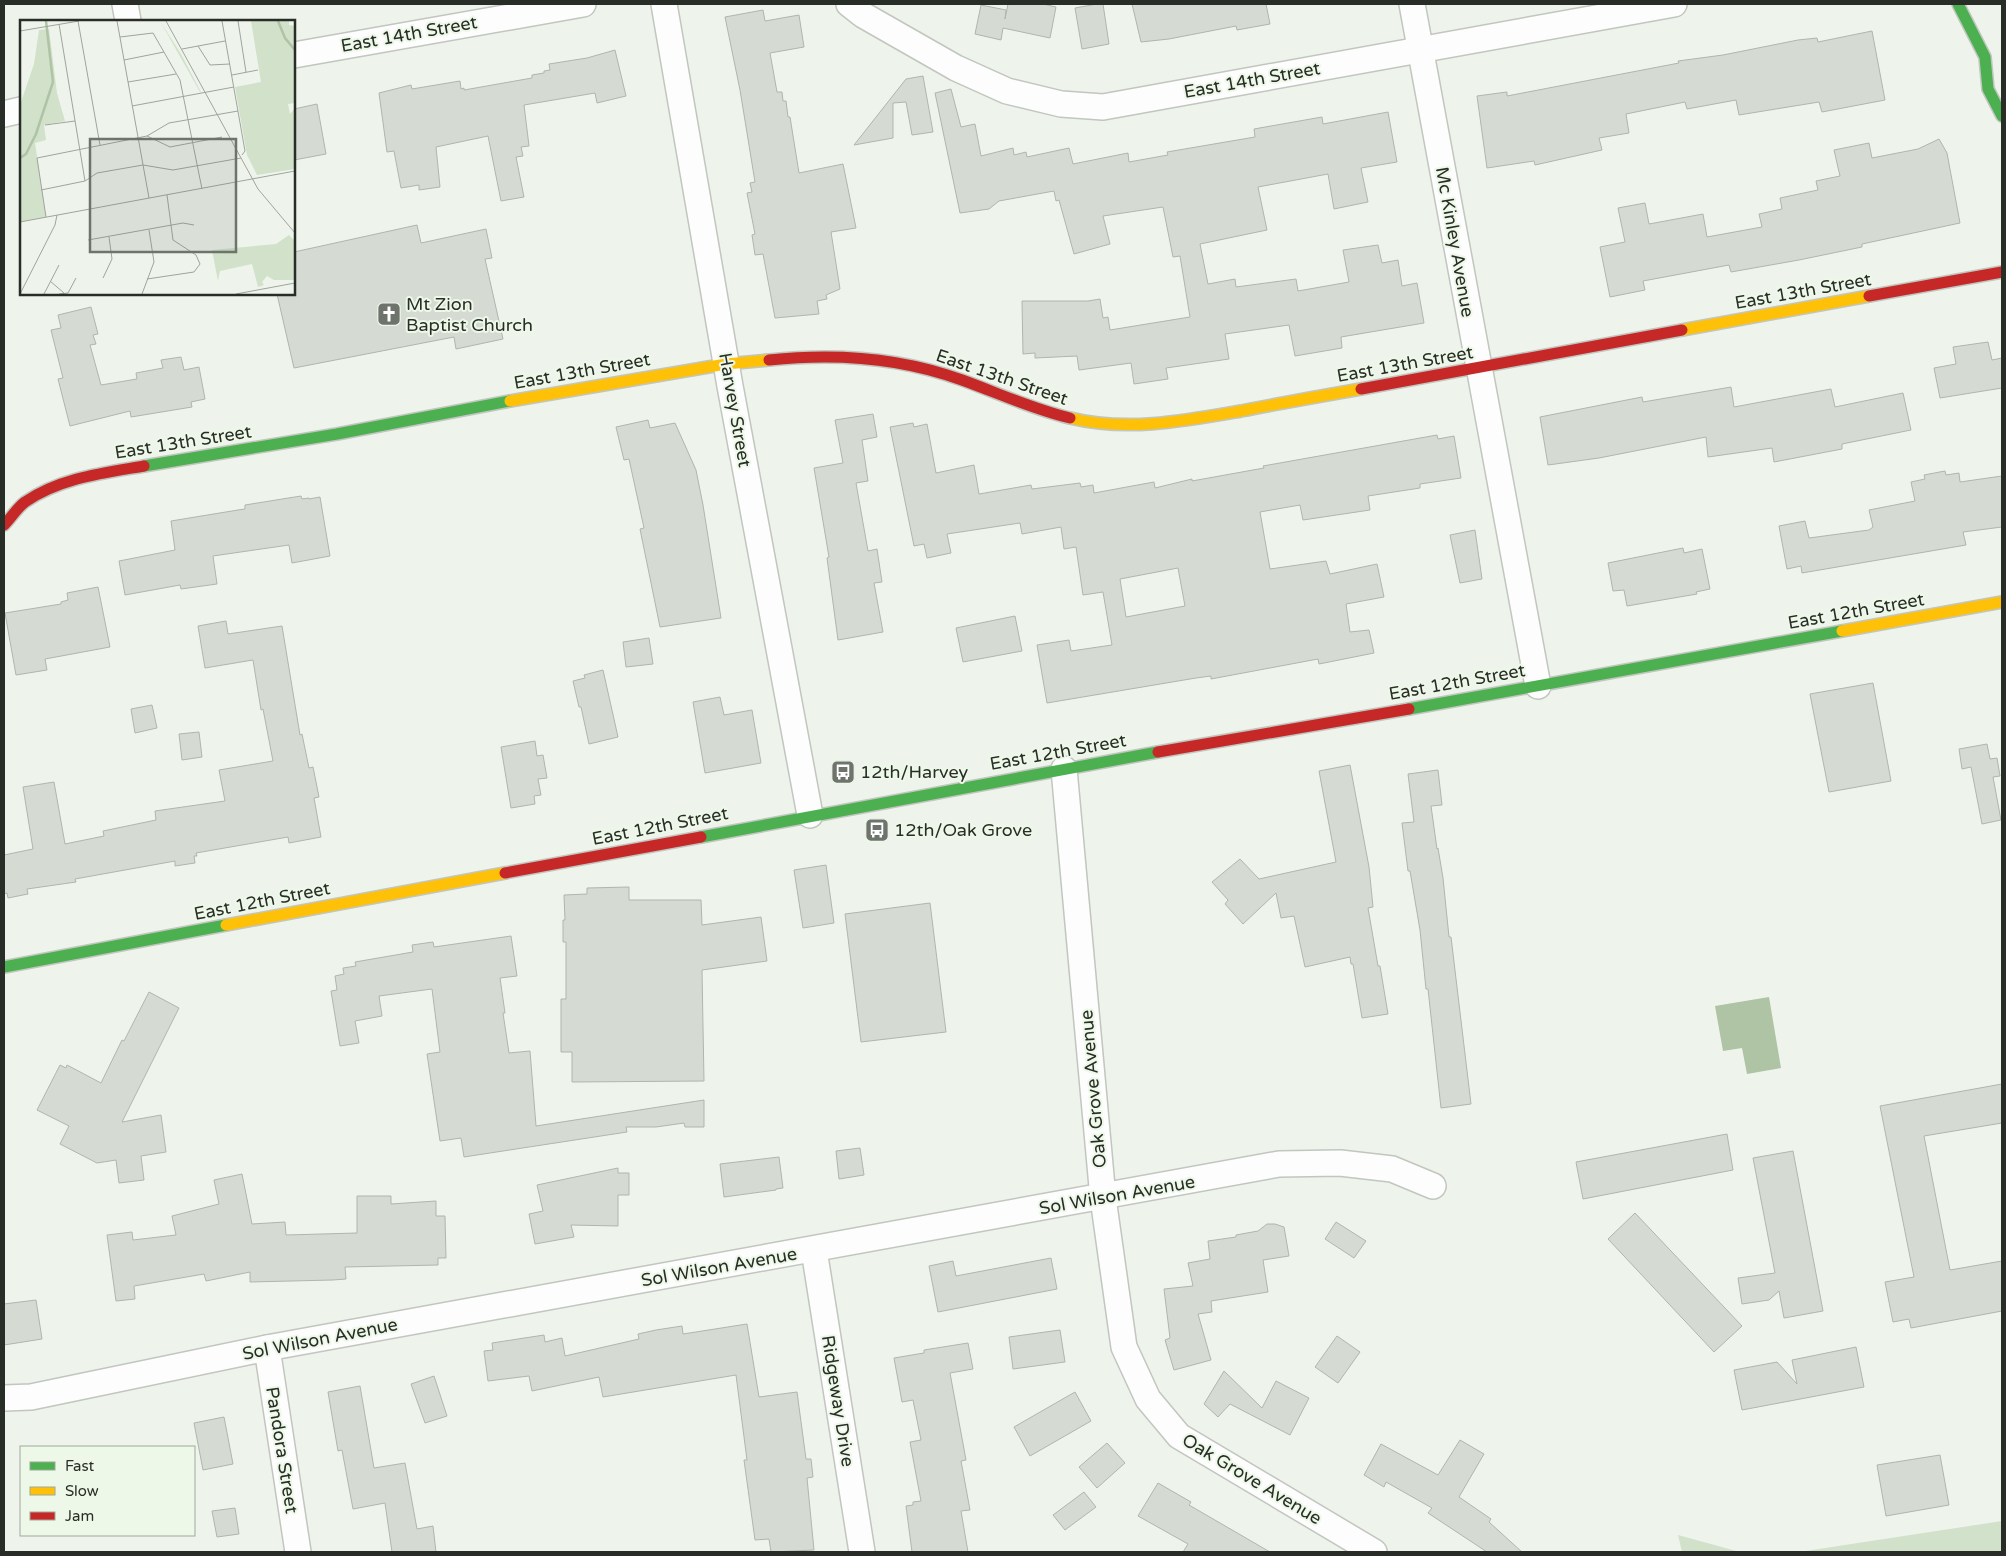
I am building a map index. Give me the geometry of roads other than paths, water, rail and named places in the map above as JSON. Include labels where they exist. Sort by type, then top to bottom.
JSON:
[{"type":"street","points":[[125,4],[128,20]]},
{"type":"street","name":"East 14th Street","points":[[295,55],[583,4]]},
{"type":"street","name":"Harvey Street","points":[[664,4],[726,364],[810,815]]},
{"type":"street","name":"East 14th Street","points":[[849,4],[863,15],[956,68],[1007,91],[1061,104],[1104,106],[1674,4]]},
{"type":"street","name":"Mc Kinley Avenue","points":[[1412,4],[1538,686]]},
{"type":"street","points":[[1958,4],[1985,58],[1988,89],[2002,116]]},
{"type":"street","points":[[1985,58],[1997,66]]},
{"type":"street","points":[[4,114],[20,110]]},
{"type":"street","name":"East 13th Street","points":[[4,525],[24,503],[55,486],[98,474],[337,434],[726,364],[793,358],[846,356],[901,362],[960,379],[1043,412],[1076,420],[1113,425],[1149,425],[1189,420],[1479,368],[2002,272]]},
{"type":"street","name":"East 12th Street","points":[[4,967],[810,815],[2002,602]]},
{"type":"street","name":"Oak Grove Avenue","points":[[1064,769],[1104,1198],[1124,1347],[1148,1400],[1179,1436],[1374,1552]]},
{"type":"street","name":"Sol Wilson Avenue","points":[[4,1398],[31,1397],[267,1348],[1104,1198],[1279,1164],[1340,1163],[1392,1170],[1433,1186]]},
{"type":"street","name":"Ridgeway Drive","points":[[814,1250],[862,1552]]},
{"type":"street","name":"Pandora Street","points":[[267,1348],[298,1552]]},
{"type":"place","name":"Mt Zion Baptist Church","points":[[389,314]]},
{"type":"place","name":"12th/Harvey","points":[[843,772]]},
{"type":"place","name":"12th/Oak Grove","points":[[877,830]]}]
